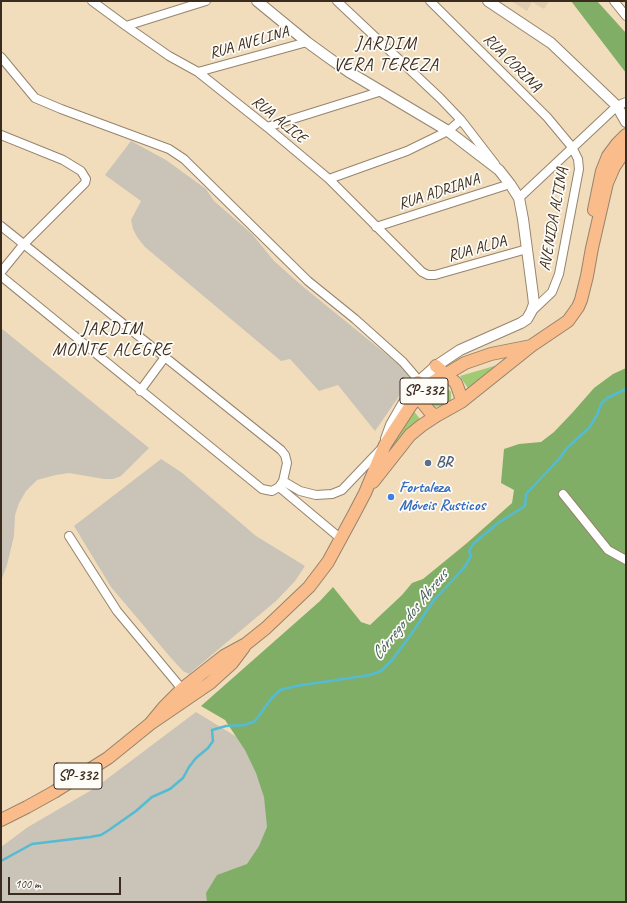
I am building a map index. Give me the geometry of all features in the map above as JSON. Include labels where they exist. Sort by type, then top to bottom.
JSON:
[{"type":"main road","name":"SP-332","points":[[592,248],[592,219],[602,171],[608,156],[626,135]]},
{"type":"main road","name":"SP-332","points":[[365,493],[410,435],[436,416],[460,402],[531,346],[568,321],[578,307],[587,276],[607,184],[614,167],[626,149]]},
{"type":"main road","name":"SP-332","points":[[150,724],[182,688],[224,656],[246,644],[266,628],[309,587],[328,562],[365,493],[385,445],[411,405],[433,382],[465,363],[514,349],[531,346]]},
{"type":"main road","points":[[436,366],[454,381],[459,389],[461,397],[460,402]]},
{"type":"main road","points":[[418,382],[420,395],[426,407],[436,416]]},
{"type":"main road","name":"SP-332","points":[[1,820],[54,792],[108,758],[150,724],[210,683],[232,663],[246,644]]},
{"type":"street","name":"RUA ALICE","points":[[92,1],[169,56],[198,72],[267,127],[329,180],[422,272],[428,275],[435,275]]},
{"type":"street","points":[[126,26],[206,1]]},
{"type":"street","points":[[257,1],[306,42],[350,72],[448,131],[499,170]]},
{"type":"street","points":[[281,484],[316,495],[332,494],[342,490],[385,445],[391,425],[418,382],[436,366],[460,350],[527,319],[532,312],[534,304],[519,198],[510,184],[461,120],[440,98],[337,1]]},
{"type":"street","name":"RUA CORINA","points":[[430,1],[547,117],[572,147]]},
{"type":"street","points":[[488,1],[551,43],[622,104],[626,122]]},
{"type":"street","points":[[614,1],[626,16]]},
{"type":"street","name":"RUA AVELINA","points":[[198,72],[306,42]]},
{"type":"street","points":[[1,58],[35,98],[169,150],[184,159],[308,281],[355,319],[402,362],[416,376],[418,382]]},
{"type":"street","points":[[267,127],[382,91]]},
{"type":"street","points":[[519,198],[572,147],[622,104]]},
{"type":"street","points":[[329,180],[406,151],[448,131],[461,120]]},
{"type":"street","points":[[1,135],[63,160],[82,171],[86,179],[85,183],[23,245],[1,272]]},
{"type":"street","name":"AVENIDA ALTINA","points":[[532,312],[552,292],[560,274],[579,169],[578,159],[572,147]]},
{"type":"street","name":"RUA ADRIANA","points":[[376,227],[510,184]]},
{"type":"street","points":[[1,226],[281,450],[285,455],[287,463],[281,484],[272,491],[262,489],[140,391],[1,276]]},
{"type":"street","name":"RUA ALDA","points":[[435,275],[527,249]]},
{"type":"street","points":[[140,391],[165,357]]},
{"type":"street","points":[[281,484],[340,538]]},
{"type":"street","points":[[563,494],[608,550],[626,560]]},
{"type":"street","points":[[69,536],[117,611],[182,688]]},
{"type":"shaded area","points":[[511,1],[549,1],[544,9],[532,2],[527,11]]},
{"type":"shaded area","points":[[131,141],[166,160],[206,189],[214,201],[252,234],[274,261],[301,285],[413,376],[375,431],[338,385],[319,391],[290,359],[281,361],[145,247],[137,237],[131,220],[141,201],[105,175]]},
{"type":"shaded area","points":[[1,328],[149,448],[121,476],[113,479],[104,479],[69,473],[37,480],[26,491],[19,503],[15,515],[14,536],[7,565],[1,581]]},
{"type":"shaded area","points":[[161,459],[181,472],[256,536],[305,566],[295,581],[276,601],[189,674],[183,671],[171,658],[111,587],[74,526]]},
{"type":"shaded area","points":[[196,712],[240,739],[258,760],[282,837],[235,902],[1,902],[1,847],[28,827],[95,788]]},
{"type":"green space","points":[[571,1],[597,1],[626,33],[626,73]]},
{"type":"green space","points":[[501,364],[469,390],[460,376]]},
{"type":"green space","points":[[626,368],[626,902],[207,902],[206,893],[217,875],[247,864],[259,846],[267,827],[264,797],[256,773],[245,750],[225,720],[201,706],[320,601],[333,587],[361,622],[370,625],[402,595],[412,583],[423,579],[512,503],[514,490],[501,483],[504,449],[519,444],[541,442],[554,432],[594,388],[613,374]]},
{"type":"green space","points":[[441,388],[445,388],[451,392],[451,400],[448,404],[433,407],[429,403],[429,397]]},
{"type":"green space","points":[[413,410],[420,419],[407,429],[380,465],[402,426]]},
{"type":"waterway","name":"Córrego dos Abreus","points":[[1,861],[32,844],[101,835],[136,811],[152,797],[170,789],[183,778],[196,758],[208,748],[213,741],[212,730],[226,726],[245,725],[255,721],[271,699],[280,690],[296,686],[370,675],[381,671],[392,660],[410,636],[434,600],[464,568],[471,556],[469,551],[473,544],[498,523],[525,506],[526,494],[560,458],[567,448],[589,428],[597,415],[601,404],[607,398],[626,389]]},
{"type":"place","name":"BR","points":[[428,463]]},
{"type":"place","name":"Fortaleza Móveis Rusticos","points":[[391,497]]},
{"type":"district","name":"JARDIM VERA TEREZA","points":[[386,54]]},
{"type":"district","name":"JARDIM MONTE ALEGRE","points":[[112,339]]}]
